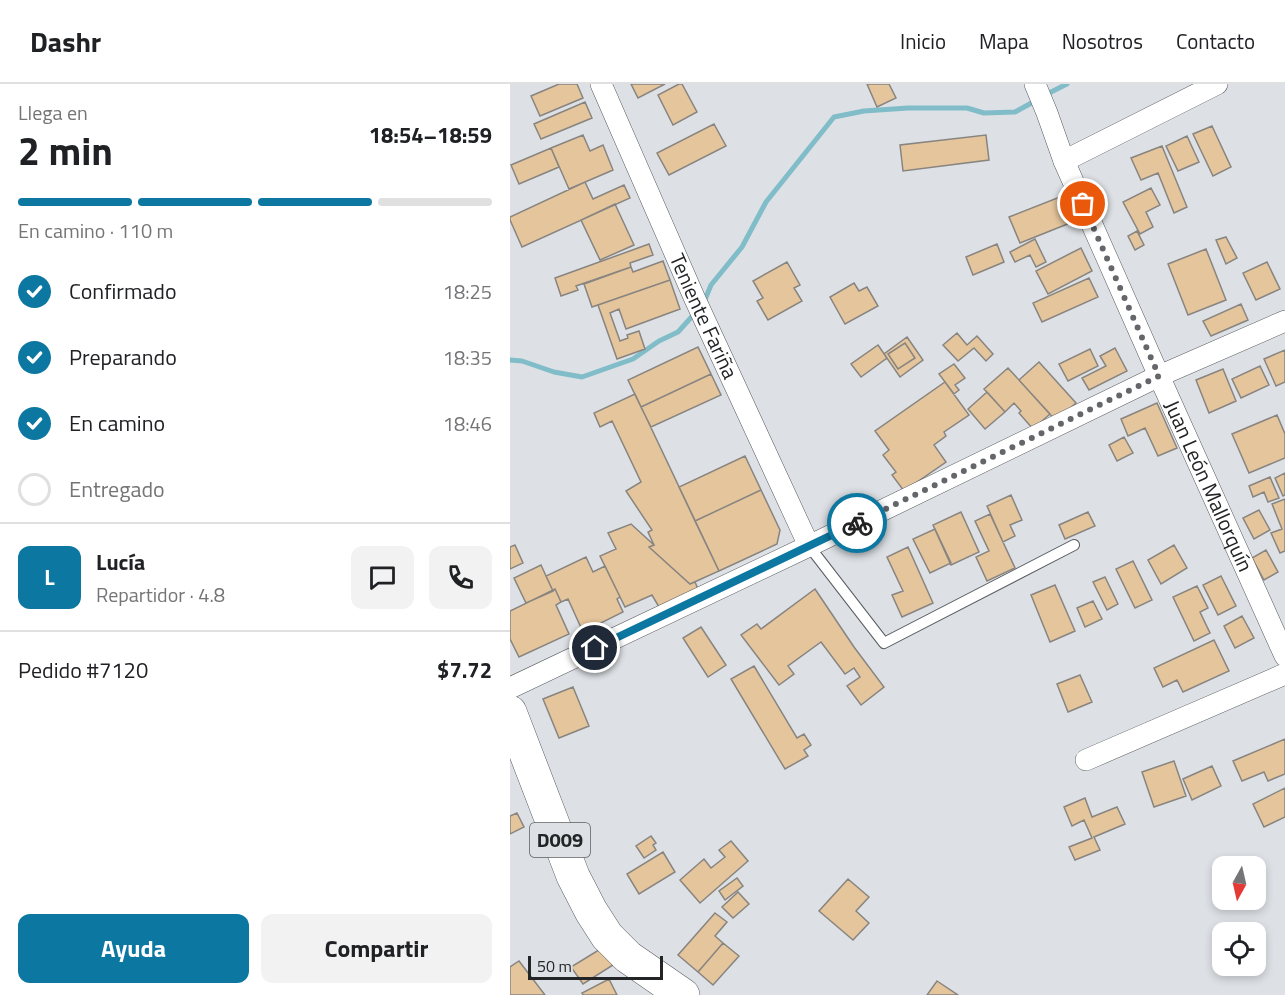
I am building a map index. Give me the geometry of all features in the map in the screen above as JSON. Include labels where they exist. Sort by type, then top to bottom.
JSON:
[{"type":"main road","name":"D009","points":[[510,712],[573,876],[591,911],[607,936],[628,957],[683,995]]},
{"type":"street","name":"Teniente Fariña","points":[[601,84],[694,297],[808,546]]},
{"type":"street","name":"Juan León Mallorquín","points":[[1035,84],[1064,161],[1285,656]]},
{"type":"street","points":[[1064,161],[1217,84]]},
{"type":"street","points":[[510,688],[1159,376],[1285,321]]},
{"type":"street","points":[[1086,759],[1285,674]]},
{"type":"lane","points":[[808,546],[884,643],[1074,544]]},
{"type":"building","points":[[559,84],[577,84],[583,98],[540,116],[531,96]]},
{"type":"building","points":[[631,84],[665,84],[638,98]]},
{"type":"building","points":[[682,84],[697,112],[673,125],[658,95]]},
{"type":"building","points":[[867,84],[889,84],[896,98],[877,107]]},
{"type":"building","points":[[585,102],[592,118],[541,139],[534,124]]},
{"type":"building","points":[[714,124],[726,146],[669,175],[657,153]]},
{"type":"building","points":[[1212,126],[1231,167],[1213,176],[1193,134]]},
{"type":"building","points":[[583,135],[590,151],[603,145],[613,170],[569,189],[551,148]]},
{"type":"building","points":[[986,135],[989,160],[903,171],[900,145]]},
{"type":"building","points":[[1187,136],[1199,162],[1178,171],[1166,146]]},
{"type":"building","points":[[1162,146],[1187,207],[1174,213],[1158,173],[1141,180],[1131,158]]},
{"type":"building","points":[[551,148],[559,167],[519,184],[511,165]]},
{"type":"building","points":[[585,182],[593,199],[624,185],[630,198],[522,247],[510,217]]},
{"type":"building","points":[[1151,188],[1160,205],[1146,212],[1153,227],[1140,234],[1123,202]]},
{"type":"building","points":[[1065,195],[1075,221],[1020,243],[1009,217]]},
{"type":"building","points":[[615,204],[634,245],[600,260],[581,220]]},
{"type":"building","points":[[1137,231],[1144,245],[1135,250],[1128,236]]},
{"type":"building","points":[[1226,237],[1237,258],[1226,264],[1216,240]]},
{"type":"building","points":[[1035,239],[1046,262],[1036,267],[1030,255],[1015,262],[1010,252]]},
{"type":"building","points":[[649,244],[653,255],[630,263],[631,267],[576,286],[578,290],[561,296],[555,278]]},
{"type":"building","points":[[997,244],[1004,262],[973,275],[966,257]]},
{"type":"building","points":[[1081,248],[1092,271],[1048,294],[1036,271]]},
{"type":"building","points":[[1206,249],[1226,300],[1188,315],[1168,264]]},
{"type":"building","points":[[663,261],[670,280],[592,307],[584,284],[631,267],[633,272]]},
{"type":"building","points":[[787,262],[800,285],[794,288],[802,301],[768,320],[757,301],[763,298],[753,281]]},
{"type":"building","points":[[1267,262],[1280,289],[1256,300],[1243,273]]},
{"type":"building","points":[[1089,278],[1098,297],[1042,322],[1033,303]]},
{"type":"building","points":[[670,280],[680,309],[626,329],[619,309],[610,313],[620,341],[628,338],[627,335],[639,331],[645,349],[617,359],[598,305]]},
{"type":"building","points":[[854,283],[859,291],[867,287],[878,306],[845,324],[830,297]]},
{"type":"building","points":[[1241,304],[1248,320],[1211,336],[1203,321]]},
{"type":"building","points":[[957,333],[967,345],[977,336],[993,354],[986,361],[974,348],[958,361],[943,345]]},
{"type":"building","points":[[907,337],[923,360],[900,377],[884,354]]},
{"type":"building","points":[[905,343],[915,358],[898,369],[888,354]]},
{"type":"building","points":[[878,345],[887,358],[861,377],[851,364]]},
{"type":"building","points":[[698,347],[711,374],[641,407],[628,380]]},
{"type":"building","points":[[1115,348],[1127,371],[1089,390],[1082,378],[1106,366],[1100,356]]},
{"type":"building","points":[[1090,349],[1098,366],[1068,381],[1059,364]]},
{"type":"building","points":[[1285,350],[1285,382],[1276,386],[1264,359]]},
{"type":"building","points":[[1039,362],[1076,403],[1056,421],[1019,380]]},
{"type":"building","points":[[954,364],[965,378],[955,385],[959,390],[954,394],[939,374]]},
{"type":"building","points":[[1260,366],[1269,385],[1241,398],[1232,379]]},
{"type":"building","points":[[1008,368],[1050,414],[1033,429],[1019,413],[1021,411],[1014,403],[1005,412],[984,389]]},
{"type":"building","points":[[1223,369],[1236,401],[1209,413],[1196,380]]},
{"type":"building","points":[[711,374],[721,395],[651,427],[641,407]]},
{"type":"building","points":[[945,382],[969,415],[944,432],[946,436],[934,445],[946,462],[904,491],[892,475],[896,472],[883,455],[889,450],[875,431]]},
{"type":"building","points":[[987,392],[1005,412],[985,429],[968,409]]},
{"type":"building","points":[[635,394],[719,571],[690,584],[649,547],[654,545],[648,532],[652,530],[626,491],[641,482],[612,421],[600,427],[594,413]]},
{"type":"building","points":[[1157,403],[1177,448],[1158,456],[1145,428],[1128,436],[1121,419]]},
{"type":"building","points":[[1277,415],[1285,434],[1285,458],[1249,473],[1232,434]]},
{"type":"building","points":[[1124,437],[1133,453],[1117,461],[1109,445]]},
{"type":"building","points":[[745,456],[761,490],[695,521],[679,487]]},
{"type":"building","points":[[1285,473],[1285,495],[1283,496],[1275,478]]},
{"type":"building","points":[[1270,477],[1279,498],[1268,502],[1264,492],[1253,497],[1249,486]]},
{"type":"building","points":[[761,490],[780,530],[777,544],[719,571],[695,521]]},
{"type":"building","points":[[1011,495],[1022,520],[1010,525],[1015,536],[1003,542],[987,506]]},
{"type":"building","points":[[1285,499],[1285,551],[1280,553],[1271,533],[1282,529],[1272,504]]},
{"type":"building","points":[[1259,510],[1270,530],[1254,539],[1243,518]]},
{"type":"building","points":[[961,512],[979,552],[951,565],[933,525]]},
{"type":"building","points":[[1088,512],[1095,526],[1065,539],[1059,525]]},
{"type":"building","points":[[990,514],[1015,568],[987,581],[976,557],[989,551],[975,521]]},
{"type":"building","points":[[631,524],[654,545],[649,547],[690,584],[695,582],[698,589],[659,607],[652,595],[625,607],[600,556],[616,549],[608,533]]},
{"type":"building","points":[[935,529],[951,563],[930,573],[913,539]]},
{"type":"building","points":[[515,545],[523,563],[510,569],[510,547]]},
{"type":"building","points":[[1174,545],[1187,568],[1161,584],[1148,560]]},
{"type":"building","points":[[908,547],[933,603],[902,617],[892,595],[903,591],[887,557]]},
{"type":"building","points":[[1266,550],[1278,572],[1264,580],[1252,558]]},
{"type":"building","points":[[586,557],[593,572],[605,566],[620,597],[617,599],[623,612],[583,632],[568,599],[561,602],[546,576]]},
{"type":"building","points":[[1133,561],[1152,600],[1135,608],[1116,569]]},
{"type":"building","points":[[541,565],[553,591],[526,603],[514,578]]},
{"type":"building","points":[[1221,576],[1236,606],[1218,615],[1203,585]]},
{"type":"building","points":[[1105,577],[1118,604],[1107,610],[1093,582]]},
{"type":"building","points":[[1055,585],[1075,631],[1050,642],[1031,595]]},
{"type":"building","points":[[1197,586],[1208,608],[1200,612],[1210,633],[1194,641],[1173,597]]},
{"type":"building","points":[[555,589],[561,602],[556,605],[569,634],[519,657],[510,639],[510,611]]},
{"type":"building","points":[[815,589],[884,687],[861,705],[847,686],[860,677],[854,668],[845,674],[821,642],[788,666],[794,674],[779,685],[741,635],[757,624],[761,629]]},
{"type":"building","points":[[1093,601],[1102,619],[1085,627],[1077,608]]},
{"type":"building","points":[[1242,616],[1254,638],[1235,648],[1224,626]]},
{"type":"building","points":[[701,627],[726,665],[708,677],[683,638]]},
{"type":"building","points":[[1214,640],[1229,671],[1183,692],[1177,680],[1163,687],[1154,668]]},
{"type":"building","points":[[754,666],[797,738],[804,734],[811,745],[804,750],[808,756],[785,769],[731,679]]},
{"type":"building","points":[[1080,675],[1092,702],[1068,712],[1057,684]]},
{"type":"building","points":[[573,687],[589,726],[559,738],[543,699]]},
{"type":"building","points":[[1285,739],[1285,774],[1268,781],[1264,772],[1242,781],[1233,761]]},
{"type":"building","points":[[1174,761],[1186,796],[1154,807],[1142,772]]},
{"type":"building","points":[[1212,766],[1221,786],[1192,800],[1183,779]]},
{"type":"building","points":[[1285,788],[1285,817],[1264,827],[1253,804]]},
{"type":"building","points":[[1085,798],[1092,817],[1117,807],[1125,824],[1094,837],[1100,850],[1075,860],[1069,847],[1092,838],[1084,820],[1072,826],[1064,807]]},
{"type":"building","points":[[517,813],[524,827],[510,834],[510,816]]},
{"type":"building","points":[[651,836],[656,843],[653,845],[656,850],[644,858],[636,846]]},
{"type":"building","points":[[731,841],[748,861],[700,903],[680,880],[704,859],[711,868],[725,857],[719,850]]},
{"type":"building","points":[[663,852],[675,872],[639,894],[627,874]]},
{"type":"building","points":[[737,878],[743,886],[725,900],[719,891]]},
{"type":"building","points":[[848,879],[869,897],[856,911],[869,923],[853,940],[819,911]]},
{"type":"building","points":[[738,892],[749,904],[733,918],[722,907]]},
{"type":"building","points":[[715,913],[727,922],[715,936],[723,943],[698,972],[678,955]]},
{"type":"building","points":[[723,943],[739,956],[713,985],[698,972]]},
{"type":"building","points":[[602,948],[613,965],[583,984],[571,967]]},
{"type":"building","points":[[519,961],[545,995],[510,995],[510,967]]},
{"type":"building","points":[[609,979],[617,995],[583,995],[582,993]]},
{"type":"building","points":[[937,981],[958,995],[927,995]]},
{"type":"waterway","points":[[1045,95],[1067,84]]},
{"type":"waterway","points":[[704,302],[711,285],[742,247],[766,202],[834,117],[864,111],[908,108],[967,108],[984,113],[1015,112],[1037,100]]},
{"type":"waterway","points":[[510,360],[582,377],[633,359],[659,341],[678,332],[696,312]]},
{"type":"way so far","points":[[857,523],[1159,376],[1083,204]]},
{"type":"route","points":[[595,648],[857,523]]}]
